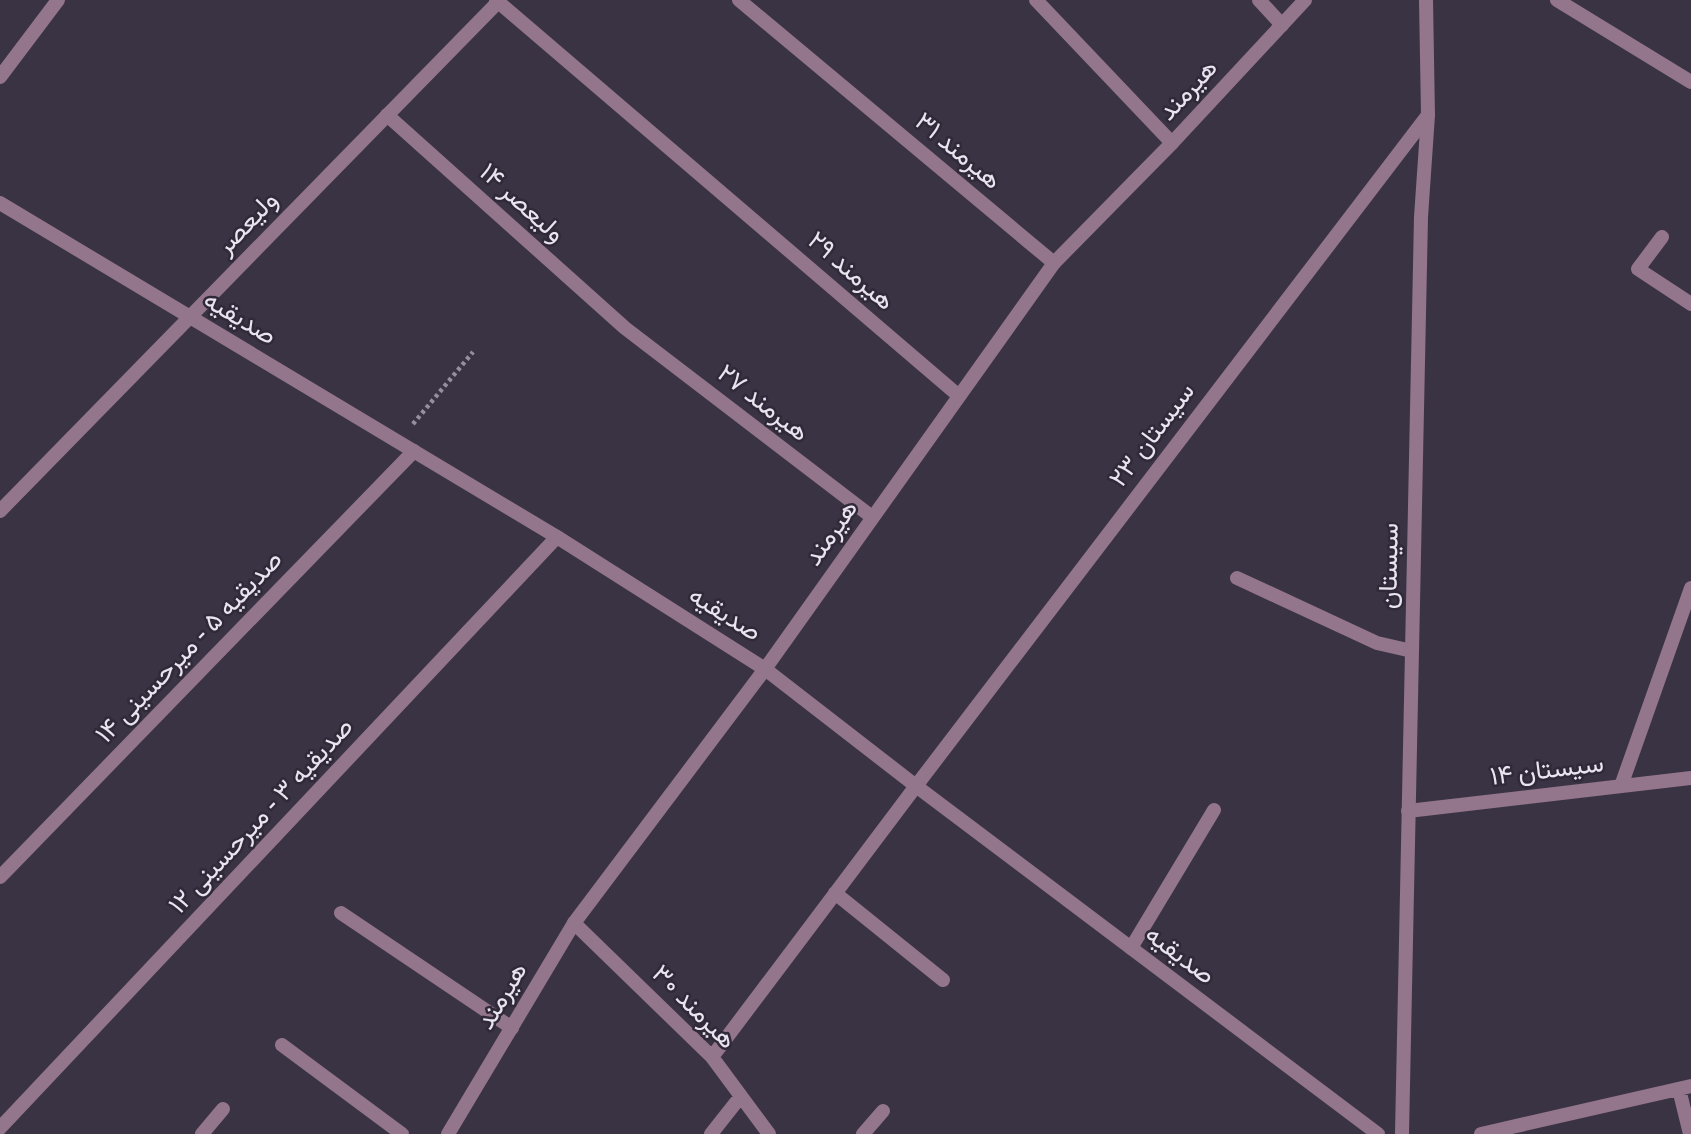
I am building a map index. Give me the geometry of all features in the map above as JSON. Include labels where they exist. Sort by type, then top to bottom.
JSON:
[{"type":"street","points":[[0,77],[58,0]]},
{"type":"street","name":"هیرمند ۳۱","points":[[739,0],[1054,263]]},
{"type":"street","points":[[1037,0],[1172,143]]},
{"type":"street","points":[[1259,0],[1282,25]]},
{"type":"street","name":"هیرمند","points":[[448,1134],[574,923],[765,669],[1054,263],[1172,143],[1305,0]]},
{"type":"street","name":"سیستان","points":[[1402,1134],[1421,217],[1428,115],[1426,0]]},
{"type":"street","points":[[1557,0],[1691,82]]},
{"type":"street","name":"ولیعصر","points":[[0,511],[498,1]]},
{"type":"street","name":"هیرمند ۲۹","points":[[498,1],[959,396]]},
{"type":"street","name":"ولیعصر ۱۴","points":[[387,115],[625,328]]},
{"type":"street","name":"سیستان ۲۳","points":[[712,1057],[1428,115]]},
{"type":"street","name":"صدیقیه","points":[[0,203],[557,537],[765,669],[1378,1134]]},
{"type":"street","points":[[1662,237],[1637,269],[1691,304]]},
{"type":"street","name":"هیرمند ۲۷","points":[[625,328],[872,517]]},
{"type":"street","name":"صدیقیه ۵ - میرحسینی ۱۴","points":[[0,877],[414,451]]},
{"type":"street","name":"صدیقیه ۳ - میرحسینی ۱۲","points":[[0,1128],[557,537]]},
{"type":"street","points":[[1237,578],[1377,643],[1412,651]]},
{"type":"street","points":[[1621,786],[1691,588]]},
{"type":"street","name":"سیستان ۱۴","points":[[1408,811],[1691,778]]},
{"type":"street","points":[[1131,948],[1214,810]]},
{"type":"street","points":[[835,893],[943,980]]},
{"type":"street","points":[[341,913],[512,1028]]},
{"type":"street","name":"هیرمند ۳۰","points":[[574,923],[712,1057],[769,1134]]},
{"type":"street","points":[[282,1045],[402,1134]]},
{"type":"street","points":[[1481,1134],[1685,1087],[1690,1134]]},
{"type":"street","points":[[710,1134],[741,1096]]},
{"type":"street","points":[[202,1134],[223,1109]]},
{"type":"street","points":[[863,1134],[883,1111]]},
{"type":"path","points":[[399,442],[473,352]]}]
